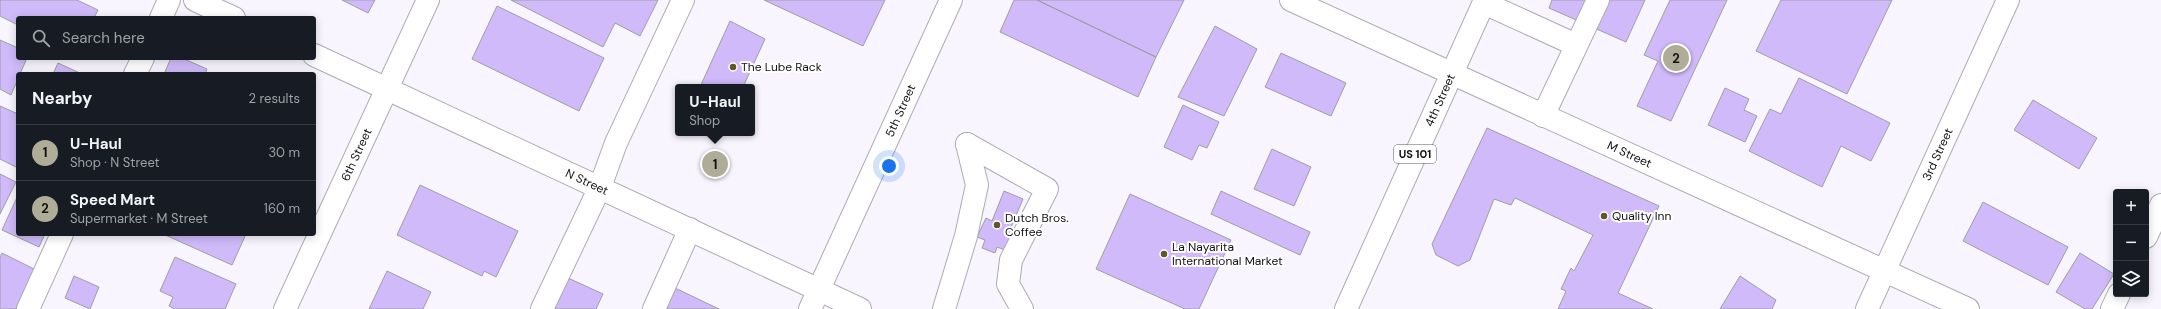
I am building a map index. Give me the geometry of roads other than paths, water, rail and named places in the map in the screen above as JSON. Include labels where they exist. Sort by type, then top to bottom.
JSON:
[{"type":"main road","points":[[162,16],[169,0]]},
{"type":"main road","points":[[196,0],[230,16]]},
{"type":"main road","name":"6th Street","points":[[285,309],[428,0]]},
{"type":"main road","points":[[542,309],[600,187],[616,143],[683,0]]},
{"type":"main road","name":"5th Street","points":[[815,300],[951,0]]},
{"type":"main road","name":"M Street","points":[[1291,0],[1968,309]]},
{"type":"main road","points":[[1543,116],[1598,0]]},
{"type":"main road","name":"3rd Street","points":[[1867,309],[2008,0]]},
{"type":"main road","points":[[1484,2],[1576,45]]},
{"type":"main road","name":"4th Street","points":[[1346,309],[1484,2]]},
{"type":"main road","name":"N Street","points":[[316,56],[690,229],[815,300],[860,309]]},
{"type":"main road","points":[[136,72],[142,60]]},
{"type":"main road","points":[[944,309],[966,236],[977,185],[967,144],[1047,189],[1011,260],[1008,284],[1022,309]]},
{"type":"main road","points":[[2149,231],[2161,205]]},
{"type":"main road","points":[[654,309],[690,229]]},
{"type":"main road","points":[[28,309],[61,236]]},
{"type":"main road","points":[[2112,309],[2118,297]]},
{"type":"place","name":"Speed Mart","points":[[1676,58]]},
{"type":"place","name":"The Lube Rack","points":[[733,67]]},
{"type":"place","name":"U-Haul","points":[[715,164]]},
{"type":"place","name":"Quality Inn","points":[[1604,216]]},
{"type":"place","name":"Dutch Bros. Coffee","points":[[997,225]]},
{"type":"place","name":"La Nayarita International Market","points":[[1164,254]]}]
